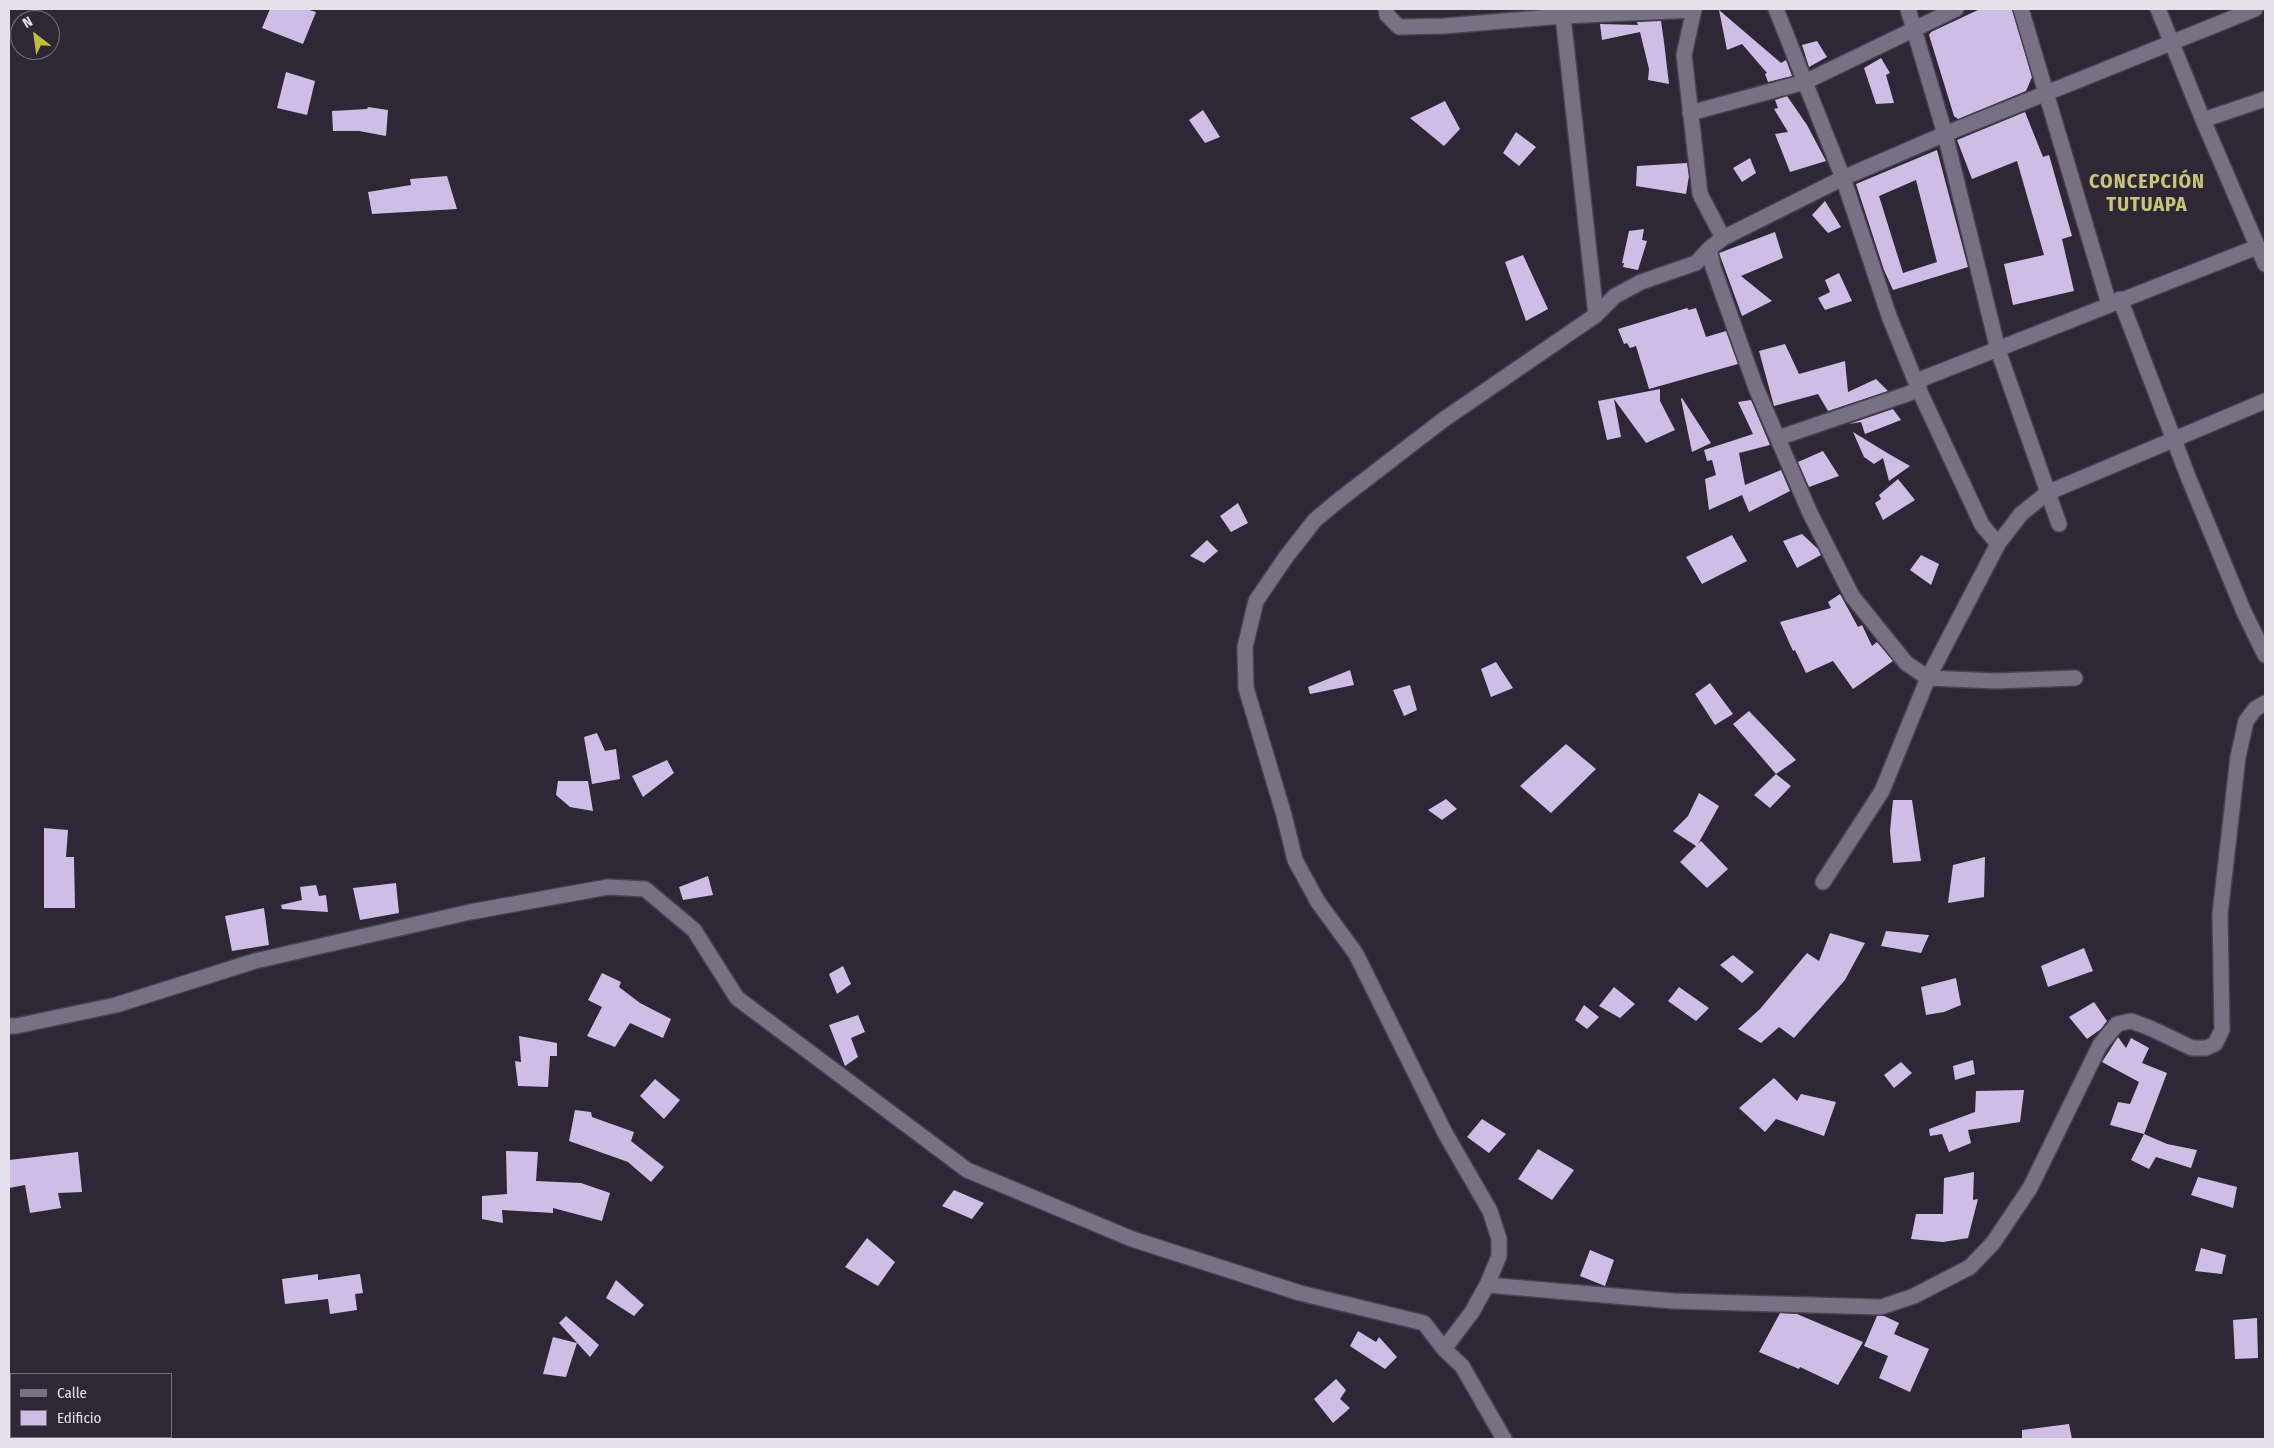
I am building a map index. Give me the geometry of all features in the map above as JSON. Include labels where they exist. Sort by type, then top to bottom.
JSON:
[{"type":"street","points":[[1386,9],[1387,15],[1399,27],[1444,26],[1563,16],[1694,9],[1684,55],[1700,194],[1723,238]]},
{"type":"street","points":[[1776,9],[1843,178],[1889,316],[1919,390],[1982,525],[1998,544]]},
{"type":"street","points":[[1908,9],[1946,134],[1998,350],[2059,524]]},
{"type":"street","points":[[1690,113],[1805,82],[1956,9]]},
{"type":"street","points":[[2021,9],[2114,301],[2175,439],[2244,612],[2265,655]]},
{"type":"street","points":[[2158,9],[2202,120],[2265,264]]},
{"type":"street","points":[[1444,1349],[1472,1312],[1487,1285],[1499,1256],[1499,1239],[1490,1211],[1445,1132],[1356,954],[1318,902],[1295,860],[1284,815],[1246,688],[1245,648],[1256,601],[1286,557],[1315,520],[1443,420],[1596,315],[1615,296],[1641,282],[1696,263],[1723,238],[1843,178],[2046,91],[2255,9]]},
{"type":"street","points":[[1563,16],[1596,315]]},
{"type":"street","points":[[2202,120],[2265,99]]},
{"type":"street","points":[[1919,390],[1919,380],[1998,350],[2114,301],[2257,247]]},
{"type":"street","points":[[1709,249],[1713,268],[1756,388],[1810,513],[1852,596],[1906,663],[1928,678],[1996,681],[2075,678]]},
{"type":"street","points":[[1778,438],[1919,390]]},
{"type":"street","points":[[1823,882],[1882,791],[1928,678],[1998,544],[2021,514],[2047,493],[2265,401]]},
{"type":"street","points":[[1487,1285],[1673,1301],[1881,1307],[1914,1296],[1970,1267],[1993,1243],[2030,1188],[2100,1045],[2116,1024],[2131,1021],[2192,1048],[2206,1048],[2215,1044],[2222,1030],[2220,914],[2238,757],[2246,721],[2255,709],[2265,703]]},
{"type":"street","points":[[9,1026],[116,1005],[255,961],[470,912],[608,887],[645,889],[694,930],[737,998],[967,1170],[1132,1239],[1300,1293],[1424,1324],[1444,1349],[1462,1366],[1504,1439]]},
{"type":"building","points":[[270,9],[306,9],[316,12],[303,44],[262,28]]},
{"type":"building","points":[[1980,9],[2012,9],[2032,77],[2026,91],[1958,119],[1954,116],[1929,35],[1931,32]]},
{"type":"building","points":[[1719,10],[1781,63],[1786,60],[1792,76],[1768,82],[1765,74],[1767,73],[1742,44],[1727,50]]},
{"type":"building","points":[[1661,21],[1669,84],[1648,80],[1649,69],[1640,32],[1602,40],[1600,24],[1638,25],[1637,22]]},
{"type":"building","points":[[1817,41],[1827,57],[1809,67],[1802,45]]},
{"type":"building","points":[[1881,58],[1890,73],[1886,75],[1894,103],[1876,104],[1864,68]]},
{"type":"building","points":[[286,72],[315,81],[307,115],[277,108]]},
{"type":"building","points":[[1787,96],[1807,125],[1826,161],[1790,172],[1775,134],[1788,132],[1774,109],[1778,108],[1775,100]]},
{"type":"building","points":[[1445,101],[1460,129],[1444,146],[1410,118]]},
{"type":"building","points":[[368,107],[388,110],[386,136],[359,131],[333,131],[332,111],[367,109]]},
{"type":"building","points":[[1203,110],[1220,137],[1205,143],[1189,120]]},
{"type":"building","points":[[2025,112],[2043,157],[2049,155],[2072,236],[2062,239],[2074,291],[2013,305],[2004,264],[2044,255],[2017,161],[1972,179],[1957,140]]},
{"type":"building","points":[[1516,132],[1536,147],[1519,166],[1503,153]]},
{"type":"building","points":[[1937,150],[1968,267],[1893,290],[1884,270],[1856,184]],"holes":[[[1916,180],[1937,262],[1903,273],[1879,196]]]},
{"type":"building","points":[[1750,158],[1756,173],[1742,182],[1733,168]]},
{"type":"building","points":[[1687,163],[1689,176],[1686,194],[1636,186],[1637,166]]},
{"type":"building","points":[[447,176],[457,209],[372,214],[368,192],[411,185],[410,179]]},
{"type":"building","points":[[1825,201],[1841,227],[1828,233],[1812,215]]},
{"type":"building","points":[[1644,229],[1642,240],[1647,241],[1638,270],[1623,267],[1624,263],[1622,263],[1629,231]]},
{"type":"building","points":[[1775,232],[1783,258],[1741,276],[1772,301],[1742,316],[1719,253]]},
{"type":"building","points":[[1523,255],[1548,309],[1526,321],[1505,262]]},
{"type":"building","points":[[1839,273],[1852,301],[1825,310],[1818,298],[1830,292],[1825,280]]},
{"type":"building","points":[[1687,308],[1689,310],[1696,308],[1706,337],[1726,331],[1738,364],[1649,389],[1636,346],[1630,348],[1627,343],[1624,344],[1618,329]]},
{"type":"building","points":[[1785,344],[1799,374],[1845,361],[1848,392],[1876,379],[1888,391],[1828,411],[1818,394],[1774,406],[1759,351]]},
{"type":"building","points":[[1660,389],[1660,401],[1675,430],[1646,443],[1614,399],[1621,437],[1607,440],[1598,401]]},
{"type":"building","points":[[1681,399],[1711,443],[1692,452]]},
{"type":"building","points":[[1751,400],[1770,445],[1739,453],[1745,485],[1781,470],[1790,491],[1749,512],[1742,495],[1709,510],[1705,479],[1716,475],[1712,460],[1707,461],[1704,450],[1753,434],[1738,402]]},
{"type":"building","points":[[1893,409],[1901,420],[1865,434],[1861,422],[1849,424]]},
{"type":"building","points":[[1853,432],[1910,466],[1889,481],[1883,458],[1874,464],[1864,457]]},
{"type":"building","points":[[1823,451],[1839,476],[1809,487],[1798,462]]},
{"type":"building","points":[[1898,479],[1915,500],[1883,520],[1875,503],[1881,499],[1879,495]]},
{"type":"building","points":[[1238,503],[1248,523],[1231,532],[1220,516]]},
{"type":"building","points":[[1802,534],[1818,549],[1821,555],[1797,568],[1783,541]]},
{"type":"building","points":[[1732,535],[1747,561],[1702,584],[1686,557]]},
{"type":"building","points":[[1207,540],[1218,551],[1204,563],[1190,556]]},
{"type":"building","points":[[1921,555],[1939,564],[1931,585],[1910,570]]},
{"type":"building","points":[[1840,594],[1858,627],[1862,625],[1872,646],[1877,642],[1893,661],[1853,689],[1833,661],[1806,673],[1795,650],[1793,651],[1780,622],[1831,608],[1828,602]]},
{"type":"building","points":[[1496,662],[1513,688],[1491,697],[1481,669]]},
{"type":"building","points":[[1350,670],[1354,685],[1310,694],[1308,687]]},
{"type":"building","points":[[1710,683],[1733,714],[1715,725],[1695,694]]},
{"type":"building","points":[[1410,685],[1417,710],[1404,716],[1393,690]]},
{"type":"building","points":[[1749,711],[1796,760],[1776,774],[1733,724]]},
{"type":"building","points":[[597,733],[605,751],[616,749],[620,779],[592,784],[584,737]]},
{"type":"building","points":[[1566,744],[1596,769],[1551,813],[1520,786]]},
{"type":"building","points":[[667,760],[674,773],[643,797],[632,776]]},
{"type":"building","points":[[1776,774],[1791,786],[1770,808],[1754,795]]},
{"type":"building","points":[[558,781],[588,781],[593,811],[570,807],[556,795]]},
{"type":"building","points":[[1699,793],[1719,806],[1698,844],[1701,841],[1728,869],[1707,888],[1680,862],[1696,846],[1673,831],[1688,816]]},
{"type":"building","points":[[1446,799],[1457,809],[1442,820],[1428,810]]},
{"type":"building","points":[[1893,800],[1912,800],[1921,861],[1893,863],[1890,831]]},
{"type":"building","points":[[44,828],[68,830],[66,857],[74,857],[75,908],[44,908]]},
{"type":"building","points":[[1985,857],[1984,897],[1948,903],[1953,865]]},
{"type":"building","points":[[708,876],[713,895],[683,900],[679,887]]},
{"type":"building","points":[[396,883],[399,913],[360,920],[353,888]]},
{"type":"building","points":[[316,885],[319,896],[326,895],[328,912],[282,909],[281,905],[302,900],[300,887]]},
{"type":"building","points":[[264,908],[269,945],[232,951],[225,916]]},
{"type":"building","points":[[1886,931],[1929,935],[1921,953],[1881,946]]},
{"type":"building","points":[[1830,933],[1865,943],[1845,980],[1794,1038],[1779,1027],[1761,1043],[1738,1029],[1760,1009],[1807,953],[1819,961]]},
{"type":"building","points":[[2084,948],[2093,971],[2048,987],[2041,966]]},
{"type":"building","points":[[1733,955],[1754,972],[1742,983],[1720,965]]},
{"type":"building","points":[[843,966],[851,984],[837,994],[829,974]]},
{"type":"building","points":[[602,973],[621,982],[619,987],[640,1003],[671,1019],[663,1038],[630,1023],[615,1047],[587,1036],[602,1007],[588,1000]]},
{"type":"building","points":[[1956,978],[1961,1005],[1944,1012],[1926,1015],[1921,987]]},
{"type":"building","points":[[1614,987],[1635,1004],[1620,1018],[1599,1006]]},
{"type":"building","points":[[1679,987],[1709,1008],[1696,1021],[1668,1001]]},
{"type":"building","points":[[2094,1002],[2107,1021],[2101,1029],[2087,1039],[2069,1017]]},
{"type":"building","points":[[1584,1005],[1599,1017],[1587,1029],[1575,1020]]},
{"type":"building","points":[[858,1015],[865,1032],[851,1038],[858,1057],[845,1066],[829,1025]]},
{"type":"building","points":[[519,1036],[557,1043],[557,1056],[550,1056],[548,1087],[518,1086],[515,1061],[521,1062]]},
{"type":"building","points":[[2118,1037],[2126,1048],[2131,1038],[2149,1048],[2142,1063],[2167,1073],[2144,1134],[2110,1125],[2118,1102],[2130,1104],[2139,1082],[2102,1062]]},
{"type":"building","points":[[1973,1060],[1975,1074],[1955,1080],[1953,1066]]},
{"type":"building","points":[[1901,1062],[1912,1073],[1894,1088],[1884,1075]]},
{"type":"building","points":[[1774,1078],[1797,1101],[1801,1094],[1836,1102],[1824,1136],[1776,1119],[1765,1132],[1739,1108]]},
{"type":"building","points":[[655,1079],[680,1100],[664,1119],[640,1096]]},
{"type":"building","points":[[2024,1090],[2020,1122],[1968,1130],[1971,1143],[1949,1152],[1942,1134],[1930,1136],[1929,1129],[1975,1112],[1976,1091]]},
{"type":"building","points":[[575,1110],[591,1112],[592,1117],[634,1132],[631,1141],[664,1167],[651,1182],[628,1162],[569,1141]]},
{"type":"building","points":[[1482,1119],[1506,1134],[1489,1153],[1467,1137]]},
{"type":"building","points":[[2144,1134],[2167,1144],[2197,1150],[2191,1168],[2156,1157],[2149,1169],[2131,1160]]},
{"type":"building","points":[[1538,1149],[1574,1170],[1552,1200],[1518,1179]]},
{"type":"building","points":[[506,1151],[538,1152],[536,1181],[581,1183],[610,1193],[602,1221],[553,1208],[553,1213],[502,1210],[503,1223],[482,1219],[482,1196],[507,1194]]},
{"type":"building","points":[[78,1152],[82,1192],[58,1193],[61,1208],[30,1213],[25,1185],[9,1188],[9,1160]]},
{"type":"building","points":[[1974,1172],[1973,1200],[1978,1199],[1968,1238],[1943,1242],[1911,1239],[1916,1214],[1943,1214],[1944,1178]]},
{"type":"building","points":[[2198,1177],[2237,1187],[2233,1208],[2191,1195]]},
{"type":"building","points":[[954,1190],[984,1203],[972,1219],[942,1206]]},
{"type":"building","points":[[867,1238],[895,1262],[878,1286],[845,1267]]},
{"type":"building","points":[[2201,1248],[2226,1255],[2222,1274],[2195,1271]]},
{"type":"building","points":[[1590,1250],[1614,1260],[1605,1286],[1580,1276]]},
{"type":"building","points":[[318,1274],[318,1280],[360,1274],[363,1293],[355,1294],[357,1310],[330,1314],[328,1299],[285,1304],[282,1279]]},
{"type":"building","points":[[616,1280],[644,1305],[634,1316],[606,1298]]},
{"type":"building","points":[[1780,1313],[1797,1314],[1863,1342],[1838,1385],[1800,1367],[1799,1369],[1759,1352]]},
{"type":"building","points":[[566,1316],[599,1345],[590,1357],[559,1323]]},
{"type":"building","points":[[1877,1316],[1884,1316],[1899,1323],[1894,1334],[1929,1349],[1910,1392],[1879,1378],[1888,1356],[1864,1346]]},
{"type":"building","points":[[2257,1318],[2258,1358],[2235,1359],[2233,1320]]},
{"type":"building","points":[[1358,1331],[1376,1342],[1379,1337],[1397,1357],[1385,1369],[1350,1346]]},
{"type":"building","points":[[553,1337],[577,1343],[566,1377],[543,1374]]},
{"type":"building","points":[[1336,1379],[1346,1390],[1340,1399],[1350,1408],[1333,1423],[1314,1399]]},
{"type":"building","points":[[2069,1424],[2072,1439],[2022,1439],[2022,1430]]},
{"type":"district","name":"CONCEPCIÓN TUTUAPA","points":[[2147,194]]}]
